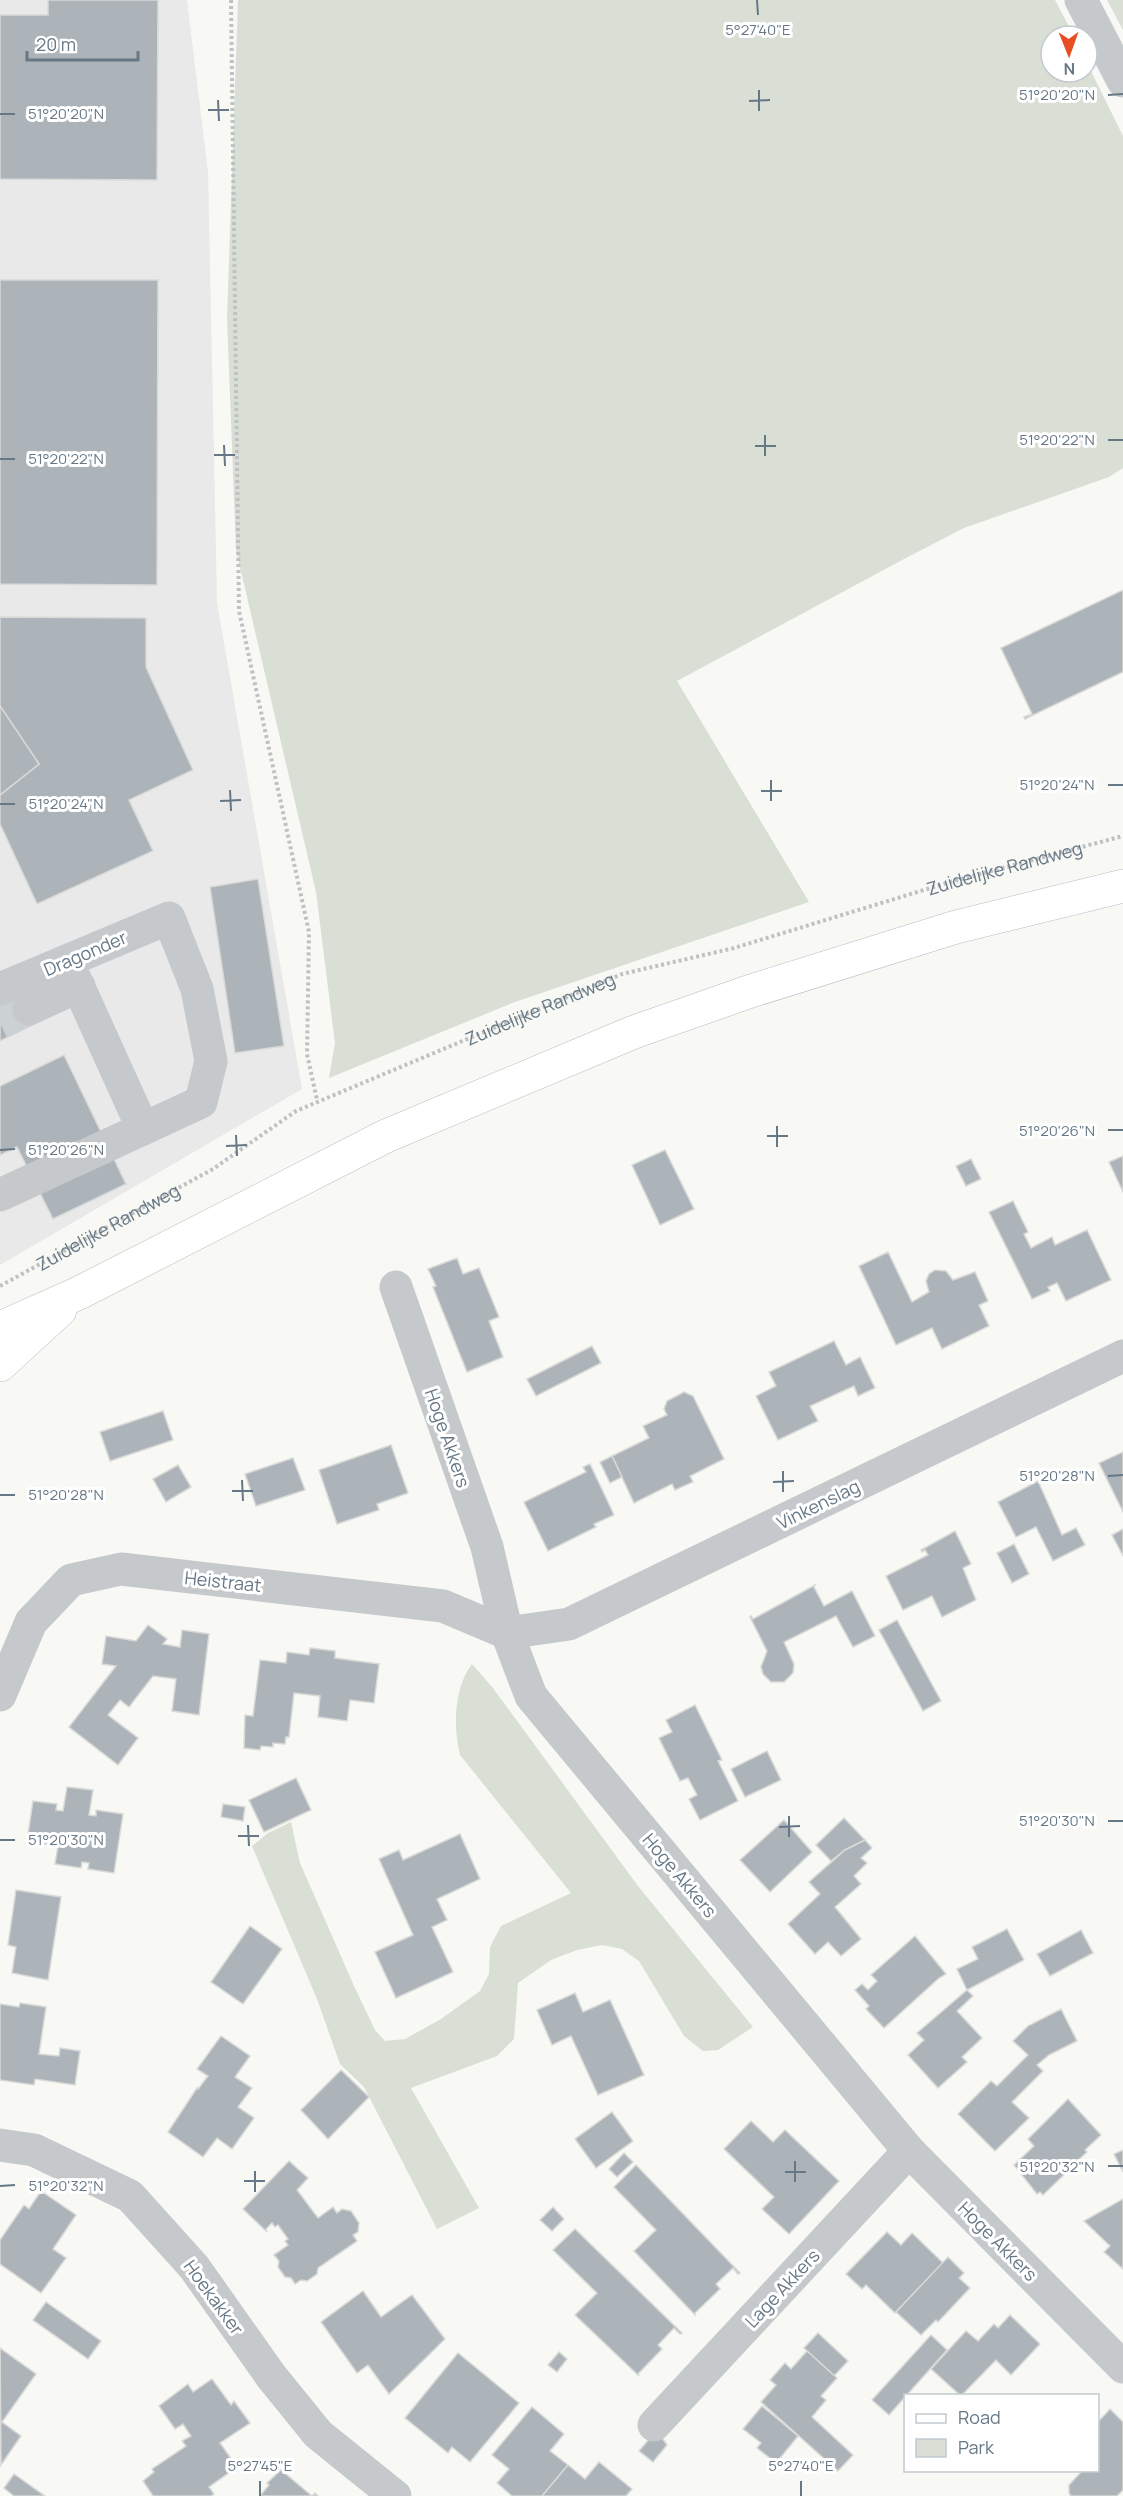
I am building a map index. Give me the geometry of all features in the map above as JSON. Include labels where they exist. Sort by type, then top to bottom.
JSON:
[{"type":"main road","points":[[0,1328],[79,1293],[386,1136],[634,1032],[750,992],[957,927],[1123,886]]},
{"type":"main road","points":[[0,1365],[79,1293]]},
{"type":"street","points":[[1082,0],[1123,81]]},
{"type":"street","name":"Dragonder","points":[[0,989],[73,973],[169,918],[197,989],[211,1060],[201,1102],[142,1130]]},
{"type":"street","points":[[0,1195],[142,1130],[73,973],[30,1009]]},
{"type":"street","name":"Hoge Akkers","points":[[396,1287],[487,1547],[507,1633],[531,1696],[909,2151],[1123,2367]]},
{"type":"street","name":"Vinkenslag","points":[[507,1633],[569,1624],[1123,1356]]},
{"type":"street","name":"Heistraat","points":[[0,1695],[31,1622],[71,1580],[121,1569],[443,1606],[507,1633]]},
{"type":"street","name":"Hoekakker","points":[[0,2145],[34,2150],[130,2196],[194,2267],[271,2376],[318,2433],[395,2496]]},
{"type":"street","name":"Lage Akkers","points":[[654,2425],[909,2151]]},
{"type":"path","points":[[231,0],[239,611],[309,932],[307,1054],[317,1100]]},
{"type":"path","name":"Zuidelijke Randweg","points":[[0,1286],[213,1169],[296,1111],[317,1100],[622,974],[734,948],[950,882],[1123,836]]},
{"type":"shaded area","points":[[0,0],[187,0],[208,172],[217,603],[302,1089],[0,1265]]},
{"type":"green space","points":[[238,0],[1055,0],[1068,24],[1039,24],[1039,84],[1097,84],[1123,136],[1123,468],[1109,477],[964,528],[677,681],[809,902],[515,1002],[329,1078],[335,1043],[316,892],[236,550],[227,319]]},
{"type":"green space","points":[[1107,0],[1123,0],[1123,30]]},
{"type":"green space","points":[[472,1664],[493,1688],[638,1886],[753,2027],[718,2050],[703,2051],[684,2036],[639,1961],[622,1949],[602,1945],[577,1950],[551,1960],[518,1983],[514,2039],[497,2056],[411,2088],[479,2208],[437,2229],[364,2087],[340,2064],[317,1999],[252,1846],[268,1833],[291,1822],[300,1863],[375,2030],[385,2041],[405,2039],[441,2019],[480,1991],[489,1974],[490,1947],[501,1926],[571,1893],[460,1755],[456,1732],[458,1696],[466,1673]]},
{"type":"building","points":[[48,0],[158,0],[157,180],[0,179],[0,15],[48,15]]},
{"type":"building","points":[[0,280],[158,280],[157,585],[0,584]]},
{"type":"building","points":[[1123,590],[1123,672],[1025,719],[1024,717],[1032,714],[1001,648]]},
{"type":"building","points":[[0,617],[146,618],[146,667],[193,770],[129,800],[153,851],[37,904],[0,824],[0,795],[39,764],[0,706]]},
{"type":"building","points":[[0,706],[39,764],[0,795]]},
{"type":"building","points":[[258,879],[284,1046],[235,1053],[210,887]]},
{"type":"building","points":[[23,997],[36,1023],[0,1041],[0,1008]]},
{"type":"building","points":[[64,1055],[126,1184],[53,1219],[17,1147],[0,1155],[0,1086]]},
{"type":"building","points":[[665,1150],[694,1209],[660,1225],[632,1165]]},
{"type":"building","points":[[1123,1156],[1123,1192],[1109,1162]]},
{"type":"building","points":[[971,1159],[981,1179],[966,1186],[956,1166]]},
{"type":"building","points":[[1013,1201],[1028,1232],[1024,1234],[1031,1248],[1052,1237],[1055,1245],[1087,1230],[1111,1280],[1066,1301],[1057,1283],[1048,1287],[1050,1291],[1032,1299],[989,1212]]},
{"type":"building","points":[[888,1252],[912,1302],[929,1292],[926,1281],[929,1274],[935,1270],[946,1271],[953,1280],[975,1272],[988,1301],[979,1305],[989,1326],[942,1349],[932,1328],[896,1345],[859,1266]]},
{"type":"building","points":[[457,1258],[463,1274],[479,1268],[499,1317],[489,1321],[503,1357],[467,1372],[428,1269]]},
{"type":"building","points":[[834,1341],[846,1365],[860,1357],[875,1388],[858,1396],[854,1386],[810,1406],[818,1421],[778,1440],[756,1396],[776,1386],[769,1372]]},
{"type":"building","points":[[592,1346],[601,1363],[536,1396],[527,1379]]},
{"type":"building","points":[[684,1392],[693,1396],[724,1459],[690,1476],[693,1482],[675,1490],[672,1484],[634,1503],[612,1456],[649,1438],[643,1426],[667,1415],[664,1409],[667,1401]]},
{"type":"building","points":[[163,1411],[173,1440],[110,1461],[100,1432]]},
{"type":"building","points":[[391,1445],[408,1493],[377,1504],[379,1510],[337,1524],[319,1470]]},
{"type":"building","points":[[1123,1452],[1123,1512],[1099,1463]]},
{"type":"building","points":[[612,1456],[622,1477],[610,1483],[600,1462]]},
{"type":"building","points":[[293,1458],[305,1490],[256,1506],[245,1474]]},
{"type":"building","points":[[590,1464],[614,1515],[594,1524],[596,1527],[548,1551],[524,1502],[586,1472],[583,1467]]},
{"type":"building","points":[[178,1465],[191,1487],[166,1502],[153,1479]]},
{"type":"building","points":[[1038,1481],[1062,1535],[1076,1528],[1085,1545],[1053,1561],[1036,1527],[1016,1537],[998,1502]]},
{"type":"building","points":[[1123,1529],[1123,1556],[1112,1535]]},
{"type":"building","points":[[955,1531],[971,1564],[963,1568],[976,1600],[942,1617],[932,1596],[903,1610],[886,1576],[928,1555],[925,1550],[922,1552],[921,1550]]},
{"type":"building","points":[[1014,1544],[1029,1574],[1012,1583],[997,1553]]},
{"type":"building","points":[[815,1585],[824,1606],[852,1591],[875,1636],[853,1647],[836,1616],[784,1642],[794,1664],[793,1673],[784,1682],[771,1682],[763,1674],[761,1667],[767,1651],[750,1617],[753,1619]]},
{"type":"building","points":[[897,1620],[941,1701],[923,1711],[879,1630]]},
{"type":"building","points":[[148,1625],[167,1639],[163,1644],[180,1647],[182,1630],[209,1634],[199,1715],[172,1711],[176,1679],[153,1676],[129,1707],[120,1700],[108,1715],[138,1738],[118,1765],[69,1727],[116,1666],[102,1664],[106,1636],[136,1641]]},
{"type":"building","points":[[310,1648],[335,1651],[335,1658],[379,1664],[374,1703],[350,1700],[347,1721],[318,1717],[320,1696],[294,1693],[289,1737],[286,1737],[285,1744],[273,1743],[273,1747],[261,1746],[260,1750],[244,1748],[245,1715],[253,1716],[260,1660],[286,1663],[287,1652],[309,1655]]},
{"type":"building","points":[[695,1705],[722,1760],[718,1761],[738,1801],[700,1820],[689,1799],[697,1795],[688,1778],[680,1781],[659,1738],[672,1732],[666,1720]]},
{"type":"building","points":[[767,1751],[781,1780],[745,1797],[731,1769]]},
{"type":"building","points":[[296,1778],[311,1810],[264,1832],[249,1800]]},
{"type":"building","points":[[67,1787],[93,1790],[89,1815],[96,1816],[96,1810],[123,1814],[114,1873],[88,1869],[89,1863],[82,1862],[81,1868],[55,1864],[58,1846],[27,1841],[33,1801],[57,1804],[56,1810],[63,1811]]},
{"type":"building","points":[[223,1804],[245,1807],[243,1821],[221,1817]]},
{"type":"building","points":[[844,1818],[865,1840],[845,1850],[831,1861],[816,1845]]},
{"type":"building","points":[[784,1820],[812,1852],[770,1892],[740,1860]]},
{"type":"building","points":[[460,1834],[480,1879],[437,1899],[447,1920],[432,1927],[453,1972],[396,1998],[375,1952],[413,1935],[379,1859],[399,1850],[403,1860]]},
{"type":"building","points":[[865,1840],[872,1848],[861,1858],[867,1863],[854,1876],[861,1884],[835,1907],[861,1939],[841,1956],[828,1942],[815,1954],[788,1924],[820,1894],[809,1882],[845,1850]]},
{"type":"building","points":[[16,1890],[61,1897],[48,1980],[12,1973],[16,1947],[8,1945]]},
{"type":"building","points":[[250,1926],[282,1949],[243,2004],[211,1982]]},
{"type":"building","points":[[1007,1929],[1024,1960],[967,1990],[957,1969],[978,1959],[972,1947]]},
{"type":"building","points":[[1081,1930],[1093,1953],[1050,1976],[1037,1954]]},
{"type":"building","points":[[915,1936],[946,1974],[884,2028],[866,2009],[869,2006],[855,1990],[862,1984],[868,1990],[877,1981],[871,1975]]},
{"type":"building","points":[[967,1990],[973,1996],[957,2011],[982,2038],[962,2057],[967,2062],[938,2088],[908,2055],[924,2040],[917,2033]]},
{"type":"building","points":[[575,1993],[583,2012],[610,2000],[644,2075],[598,2095],[571,2036],[552,2045],[537,2010]]},
{"type":"building","points":[[20,2003],[46,2007],[39,2054],[59,2056],[60,2048],[80,2051],[75,2085],[35,2079],[34,2085],[0,2080],[0,2004],[19,2007]]},
{"type":"building","points":[[1061,2009],[1077,2041],[1049,2055],[1037,2065],[1043,2071],[1012,2102],[1029,2118],[995,2151],[958,2114],[991,2081],[997,2086],[1028,2055],[1013,2041],[1028,2026]]},
{"type":"building","points":[[221,2036],[250,2056],[235,2077],[252,2088],[238,2107],[254,2118],[232,2149],[217,2138],[203,2157],[168,2132],[197,2088],[208,2076],[197,2069]]},
{"type":"building","points":[[341,2070],[369,2097],[328,2139],[301,2110]]},
{"type":"building","points":[[1068,2099],[1101,2135],[1085,2150],[1087,2152],[1072,2166],[1074,2168],[1072,2170],[1070,2169],[1043,2195],[1040,2192],[1037,2194],[1014,2165],[1034,2146],[1028,2139]]},
{"type":"building","points":[[612,2112],[633,2141],[596,2168],[575,2139]]},
{"type":"building","points":[[751,2121],[773,2142],[785,2130],[839,2181],[789,2234],[762,2209],[774,2197],[724,2149]]},
{"type":"building","points":[[1123,2150],[1123,2172],[1114,2154]]},
{"type":"building","points":[[624,2153],[633,2162],[617,2177],[609,2169]]},
{"type":"building","points":[[289,2161],[308,2178],[297,2190],[318,2218],[333,2207],[337,2213],[342,2209],[351,2211],[359,2223],[358,2232],[353,2235],[357,2241],[318,2268],[317,2274],[307,2281],[301,2280],[295,2284],[291,2278],[285,2277],[274,2255],[288,2245],[285,2241],[288,2239],[278,2225],[275,2227],[272,2223],[266,2229],[267,2232],[243,2209]]},
{"type":"building","points":[[636,2165],[740,2273],[738,2274],[733,2268],[716,2284],[720,2289],[695,2315],[634,2251],[656,2230],[614,2187]]},
{"type":"building","points":[[41,2191],[76,2215],[53,2249],[66,2258],[41,2293],[0,2264],[0,2240],[24,2205],[29,2209]]},
{"type":"building","points":[[1123,2199],[1123,2269],[1104,2252],[1110,2246],[1084,2221]]},
{"type":"building","points":[[553,2207],[564,2219],[552,2231],[540,2220]]},
{"type":"building","points":[[575,2229],[682,2333],[680,2334],[674,2328],[658,2345],[662,2349],[638,2374],[639,2376],[575,2315],[597,2293],[553,2250]]},
{"type":"building","points":[[887,2232],[901,2245],[912,2233],[943,2263],[895,2313],[866,2285],[862,2289],[846,2274]]},
{"type":"building","points":[[948,2257],[964,2273],[959,2278],[970,2288],[938,2322],[936,2320],[921,2335],[896,2312]]},
{"type":"building","points":[[363,2291],[381,2317],[412,2295],[445,2339],[389,2394],[368,2365],[357,2373],[321,2322]]},
{"type":"building","points":[[46,2302],[101,2341],[88,2359],[33,2320]]},
{"type":"building","points":[[1010,2315],[1040,2344],[1011,2375],[996,2360],[963,2394],[959,2394],[931,2369],[966,2331],[978,2341],[994,2324],[998,2328]]},
{"type":"building","points":[[818,2333],[848,2361],[834,2376],[804,2348]]},
{"type":"building","points":[[931,2335],[947,2350],[908,2394],[904,2394],[904,2398],[889,2415],[872,2400]]},
{"type":"building","points":[[0,2348],[36,2374],[2,2422],[21,2436],[1,2465]]},
{"type":"building","points":[[807,2351],[837,2378],[821,2396],[826,2400],[812,2417],[853,2455],[838,2471],[761,2402],[776,2385],[770,2380],[785,2363],[791,2369]]},
{"type":"building","points":[[559,2352],[567,2359],[557,2372],[548,2365]]},
{"type":"building","points":[[458,2353],[519,2403],[470,2462],[452,2447],[448,2453],[405,2418]]},
{"type":"building","points":[[212,2379],[231,2405],[234,2401],[250,2423],[220,2443],[237,2467],[209,2487],[214,2494],[211,2496],[153,2496],[143,2481],[154,2472],[152,2469],[186,2446],[182,2441],[191,2436],[183,2424],[175,2429],[159,2406],[188,2384],[193,2392]]},
{"type":"building","points":[[762,2406],[798,2436],[776,2463],[757,2448],[761,2443],[743,2429]]},
{"type":"building","points":[[532,2407],[564,2434],[550,2451],[568,2465],[542,2496],[512,2496],[497,2483],[509,2469],[492,2455]]},
{"type":"building","points":[[1110,2409],[1123,2422],[1123,2490],[1117,2496],[1071,2496],[1069,2485],[1081,2472],[1099,2472],[1099,2421]]},
{"type":"building","points":[[657,2430],[667,2445],[653,2462],[639,2451]]},
{"type":"building","points":[[599,2462],[632,2489],[626,2496],[542,2496],[568,2465],[585,2479]]},
{"type":"building","points":[[281,2470],[312,2496],[260,2496],[269,2485],[267,2483]]},
{"type":"building","points":[[14,2474],[45,2496],[14,2496],[4,2488]]},
{"type":"tunnel","points":[[0,1023],[29,1009]]}]
